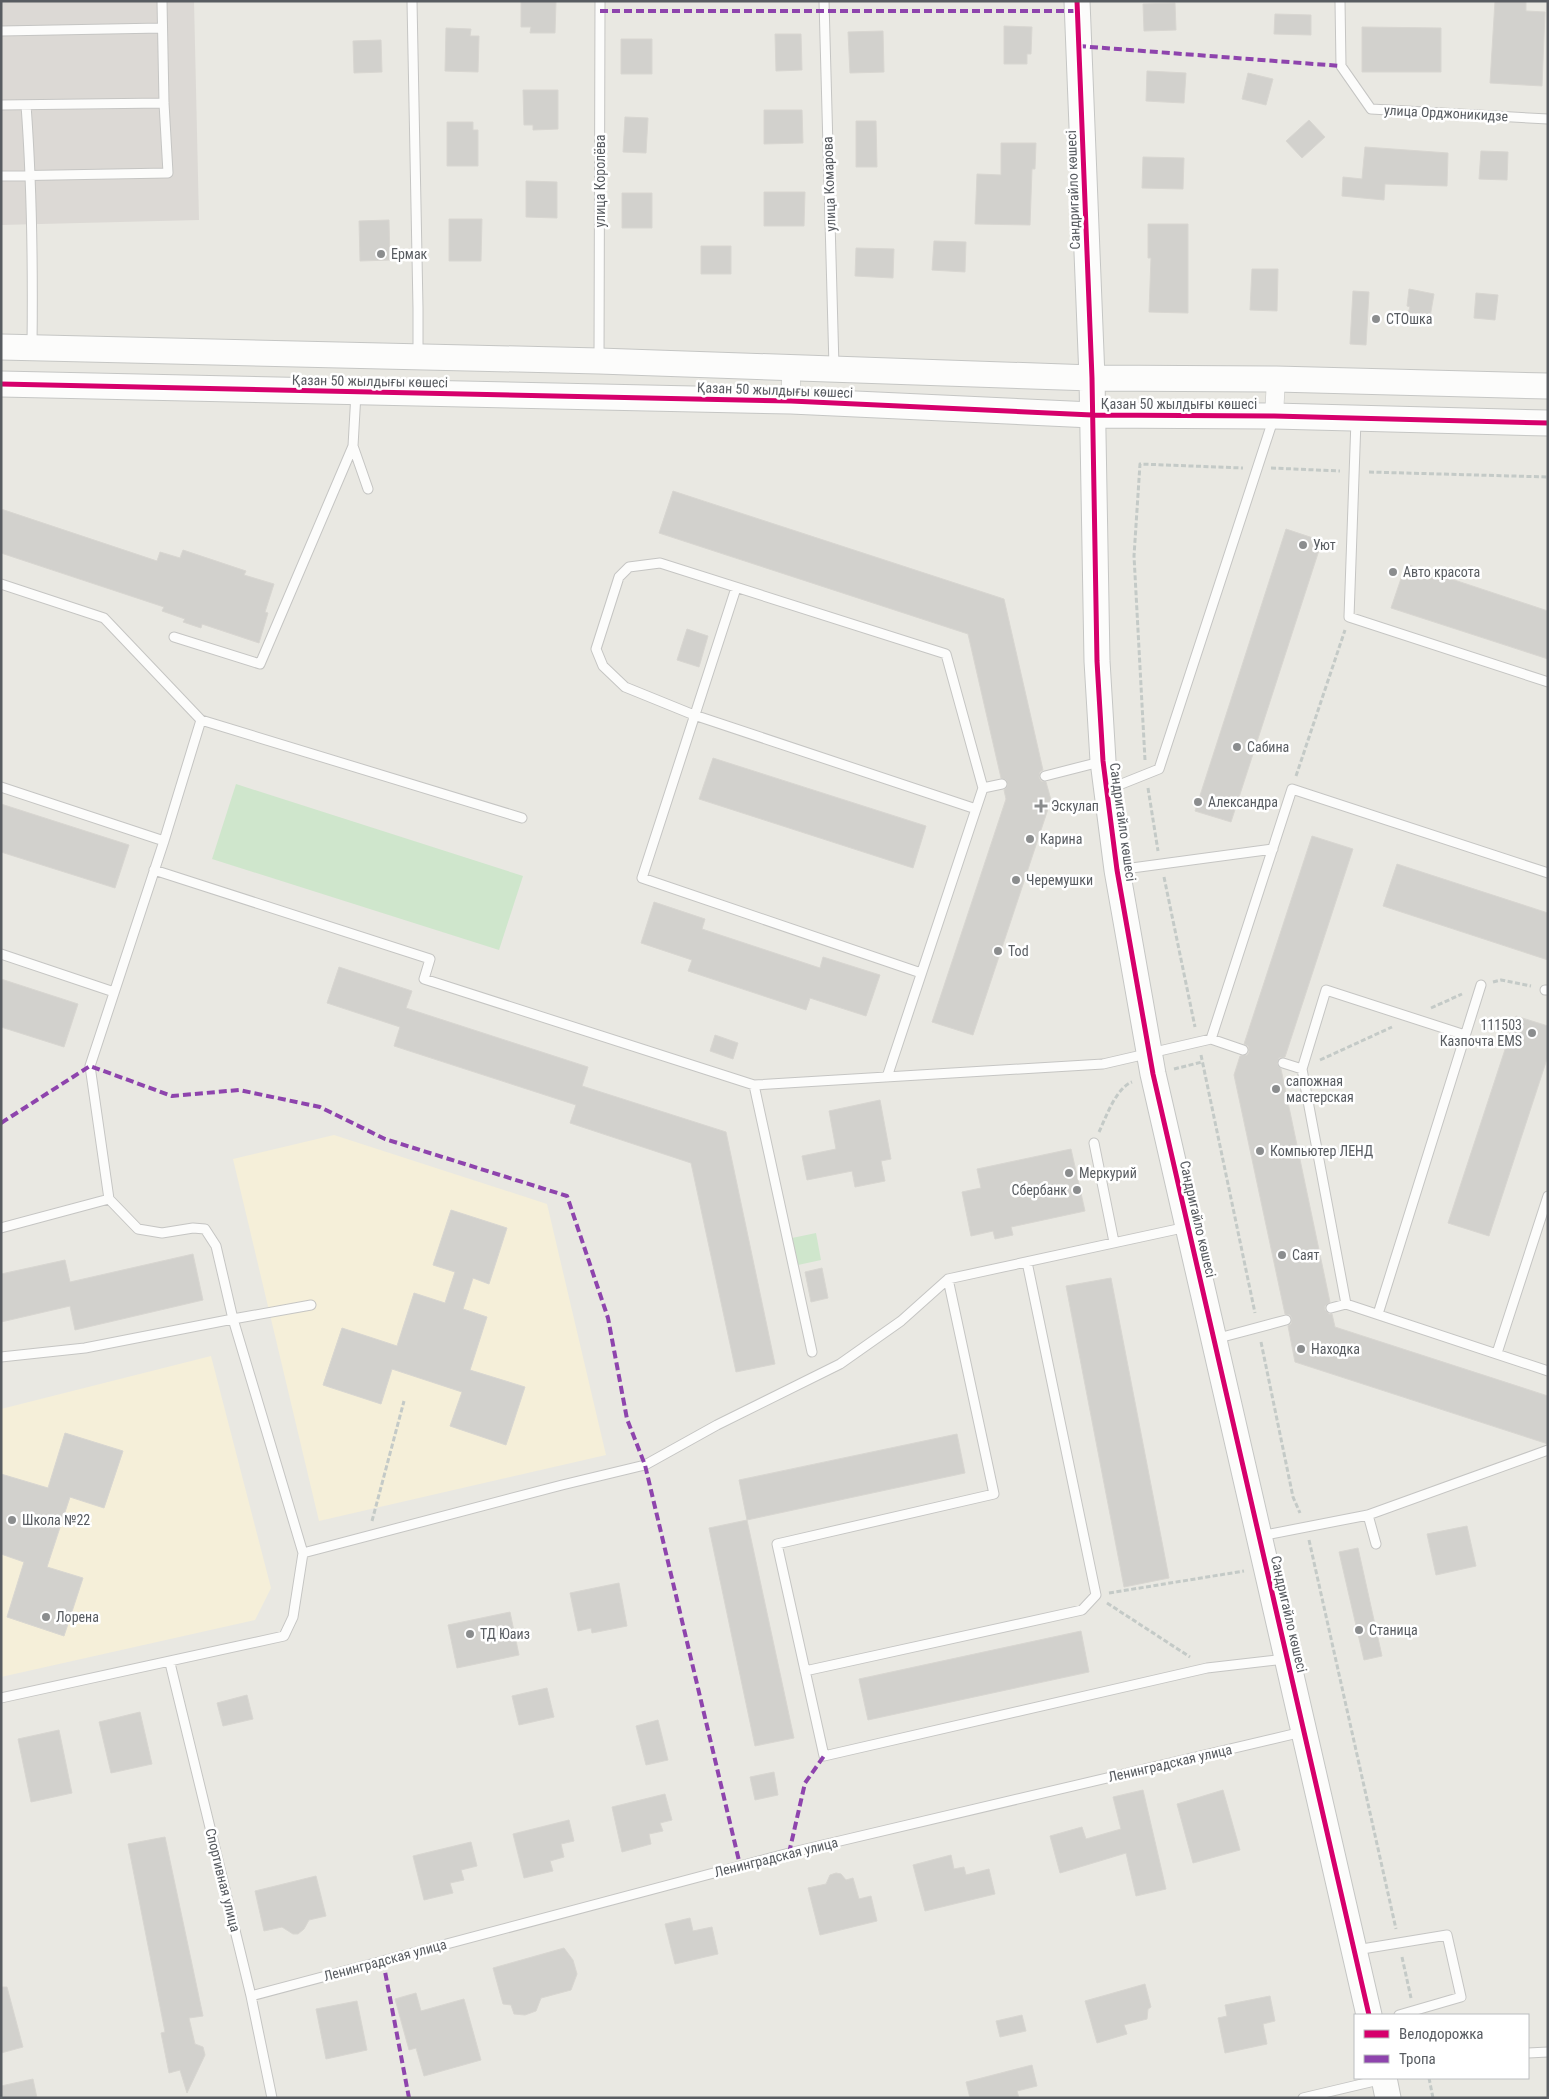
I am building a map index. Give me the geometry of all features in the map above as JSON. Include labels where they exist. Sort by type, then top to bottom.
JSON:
[{"type":"street","name":"Сандригайло көшесі","points":[[1076,1],[1092,378],[1097,661],[1103,761],[1117,870],[1151,1064],[1369,2014]]},
{"type":"street","name":"Қазан 50 жылдығы көшесі","points":[[1,347],[599,361],[1092,378],[1276,379],[1548,386]]},
{"type":"street","points":[[790,401],[791,368]]},
{"type":"street","points":[[1274,416],[1276,379]]},
{"type":"street","name":"Қазан 50 жылдығы көшесі","points":[[1,384],[790,401],[1092,415],[1274,416],[1548,423]]},
{"type":"lane","points":[[1,176],[168,173],[164,103],[162,1]]},
{"type":"lane","points":[[412,1],[418,356]]},
{"type":"lane","name":"улица Королёва","points":[[599,361],[600,1]]},
{"type":"lane","name":"улица Комарова","points":[[824,1],[834,368]]},
{"type":"lane","name":"улица Орджоникидзе","points":[[1340,1],[1341,66],[1371,109],[1548,119]]},
{"type":"lane","points":[[1,31],[162,28]]},
{"type":"lane","points":[[1,105],[164,103]]},
{"type":"lane","points":[[26,105],[34,263],[32,347]]},
{"type":"lane","points":[[174,636],[260,664],[352,446],[356,392]]},
{"type":"lane","points":[[1107,790],[1159,769],[1274,416]]},
{"type":"lane","points":[[1356,418],[1349,617],[1548,682]]},
{"type":"lane","points":[[352,446],[368,489]]},
{"type":"lane","points":[[887,1078],[983,788],[946,654],[660,563],[629,567],[619,577],[596,649],[602,666],[625,687],[694,715],[976,809]]},
{"type":"lane","points":[[1,584],[104,618],[201,720],[522,818]]},
{"type":"lane","points":[[736,588],[642,878],[921,974]]},
{"type":"lane","points":[[1,1698],[170,1663],[284,1636],[293,1617],[303,1553],[233,1319],[216,1246],[205,1229],[194,1228],[162,1233],[138,1229],[109,1199],[90,1066],[164,841],[201,720]]},
{"type":"lane","points":[[1045,776],[1103,761]]},
{"type":"lane","points":[[983,788],[1002,784]]},
{"type":"lane","points":[[1,787],[164,841]]},
{"type":"lane","points":[[1211,1039],[1292,789],[1548,873]]},
{"type":"lane","points":[[1117,870],[1273,849]]},
{"type":"lane","points":[[154,870],[430,959],[424,979],[754,1085],[1103,1064],[1151,1064],[1198,1042],[1211,1039],[1242,1050]]},
{"type":"lane","points":[[1,954],[114,992]]},
{"type":"lane","points":[[1378,1314],[1481,985]]},
{"type":"lane","points":[[1346,1304],[1302,1069],[1326,990],[1466,1036]]},
{"type":"lane","points":[[1284,1063],[1302,1069]]},
{"type":"lane","points":[[754,1085],[812,1352]]},
{"type":"lane","points":[[1094,1143],[1114,1242]]},
{"type":"lane","points":[[1497,1353],[1548,1196]]},
{"type":"lane","points":[[1,1228],[109,1199]]},
{"type":"lane","points":[[303,1553],[562,1485],[645,1466],[717,1425],[840,1364],[901,1321],[948,1279],[1189,1227]]},
{"type":"lane","points":[[805,1671],[1082,1610],[1096,1595],[1027,1262]]},
{"type":"lane","points":[[948,1279],[994,1494],[777,1544],[824,1756],[1207,1668],[1287,1659]]},
{"type":"lane","points":[[1331,1308],[1346,1304],[1548,1371]]},
{"type":"lane","points":[[1,1357],[85,1348],[311,1305]]},
{"type":"lane","points":[[1214,1339],[1286,1320]]},
{"type":"lane","points":[[1260,1536],[1368,1515],[1548,1450]]},
{"type":"lane","points":[[1368,1515],[1376,1544]]},
{"type":"lane","name":"Спортивная улица","points":[[170,1663],[251,1996],[272,2098]]},
{"type":"lane","name":"Ленинградская улица","points":[[251,1996],[789,1852],[1304,1732]]},
{"type":"lane","points":[[1354,1950],[1447,1935],[1461,1996],[1403,2014]]},
{"type":"lane","points":[[1529,2053],[1548,2052]]},
{"type":"lane","points":[[1303,2098],[1386,2083]]},
{"type":"path","points":[[1140,464],[1134,556],[1146,775],[1150,812],[1293,1497],[1306,1527],[1414,2011]]},
{"type":"path","points":[[1292,789],[1349,617]]},
{"type":"path","points":[[1094,1143],[1113,1102],[1128,1084],[1151,1064],[1202,1062]]},
{"type":"path","points":[[368,1536],[404,1401]]},
{"type":"path","points":[[1096,1595],[1267,1568]]},
{"type":"path","points":[[1096,1595],[1207,1668]]},
{"type":"path","points":[[1429,2079],[1433,2098]]},
{"type":"shaded area","points":[[1,1],[194,1],[199,220],[1,225]]},
{"type":"shaded area","points":[[334,1135],[547,1204],[606,1455],[319,1521],[233,1159]]},
{"type":"shaded area","points":[[211,1356],[271,1588],[255,1620],[1,1677],[1,1409]]},
{"type":"green space","points":[[236,784],[523,876],[499,950],[212,859]]},
{"type":"green space","points":[[816,1233],[821,1260],[798,1265],[792,1238]]},
{"type":"building","points":[[521,1],[556,1],[555,33],[530,33],[531,27],[521,27]]},
{"type":"building","points":[[1495,1],[1526,1],[1526,11],[1545,12],[1542,86],[1490,83]]},
{"type":"building","points":[[1175,3],[1176,30],[1144,31],[1143,4]]},
{"type":"building","points":[[1275,14],[1311,15],[1311,35],[1274,34]]},
{"type":"building","points":[[1004,26],[1032,27],[1031,54],[1027,54],[1027,64],[1004,64]]},
{"type":"building","points":[[1362,27],[1441,28],[1441,72],[1362,72]]},
{"type":"building","points":[[446,28],[471,29],[470,36],[479,36],[478,72],[445,71]]},
{"type":"building","points":[[883,31],[884,72],[850,73],[848,32]]},
{"type":"building","points":[[775,34],[801,34],[802,70],[776,71]]},
{"type":"building","points":[[621,39],[652,39],[652,74],[621,74]]},
{"type":"building","points":[[381,40],[382,72],[354,73],[353,41]]},
{"type":"building","points":[[1147,71],[1186,73],[1184,103],[1146,101]]},
{"type":"building","points":[[1248,73],[1273,79],[1266,105],[1242,99]]},
{"type":"building","points":[[523,90],[558,90],[558,129],[533,130],[533,125],[524,125]]},
{"type":"building","points":[[764,110],[802,110],[803,143],[764,144]]},
{"type":"building","points":[[625,117],[648,118],[646,153],[623,152]]},
{"type":"building","points":[[1309,120],[1325,137],[1302,158],[1286,141]]},
{"type":"building","points":[[856,121],[876,121],[877,167],[856,167]]},
{"type":"building","points":[[447,122],[473,122],[473,130],[478,130],[478,166],[447,166]]},
{"type":"building","points":[[1001,143],[1036,143],[1035,169],[1032,169],[1030,225],[975,224],[977,174],[1001,175]]},
{"type":"building","points":[[1365,147],[1448,153],[1447,186],[1385,184],[1384,200],[1342,196],[1343,177],[1362,179]]},
{"type":"building","points":[[1481,151],[1508,152],[1507,180],[1479,179]]},
{"type":"building","points":[[1143,157],[1184,158],[1183,189],[1142,188]]},
{"type":"building","points":[[526,181],[557,182],[557,218],[526,217]]},
{"type":"building","points":[[764,192],[805,192],[804,226],[764,226]]},
{"type":"building","points":[[622,193],[652,193],[652,228],[622,228]]},
{"type":"building","points":[[449,219],[482,219],[481,261],[449,261]]},
{"type":"building","points":[[389,220],[390,260],[360,261],[359,221]]},
{"type":"building","points":[[1148,224],[1188,224],[1188,313],[1149,312],[1151,258],[1148,258]]},
{"type":"building","points":[[934,241],[966,242],[965,272],[932,270]]},
{"type":"building","points":[[701,246],[731,246],[731,274],[701,274]]},
{"type":"building","points":[[856,248],[894,249],[893,278],[855,276]]},
{"type":"building","points":[[1252,269],[1278,269],[1277,311],[1250,310]]},
{"type":"building","points":[[1409,289],[1434,294],[1430,317],[1408,313],[1410,307],[1407,306]]},
{"type":"building","points":[[1353,291],[1369,292],[1366,345],[1350,344]]},
{"type":"building","points":[[1476,293],[1498,295],[1495,320],[1474,318]]},
{"type":"building","points":[[673,491],[1004,599],[1043,770],[1040,772],[1039,777],[1041,781],[1046,782],[1051,800],[973,1035],[932,1022],[1006,799],[1004,790],[1008,785],[1006,780],[1001,778],[968,634],[659,533]]},
{"type":"building","points":[[1,509],[157,561],[160,552],[180,558],[183,550],[246,571],[244,575],[274,584],[265,612],[268,613],[259,643],[202,624],[201,628],[183,622],[185,619],[162,611],[164,607],[1,553]]},
{"type":"building","points":[[1286,529],[1322,541],[1231,822],[1195,811]]},
{"type":"building","points":[[1406,564],[1548,611],[1548,659],[1391,608]]},
{"type":"building","points":[[687,629],[708,636],[699,667],[677,660]]},
{"type":"building","points":[[713,758],[926,826],[913,868],[699,799]]},
{"type":"building","points":[[1,804],[129,845],[115,888],[1,852]]},
{"type":"building","points":[[1312,836],[1353,849],[1285,1057],[1279,1058],[1277,1064],[1281,1069],[1330,1302],[1325,1306],[1325,1310],[1332,1314],[1335,1327],[1548,1396],[1548,1444],[1295,1362],[1288,1326],[1291,1324],[1292,1319],[1290,1315],[1285,1314],[1234,1075],[1240,1056],[1247,1055],[1249,1052],[1248,1046],[1244,1044]]},
{"type":"building","points":[[1397,864],[1548,913],[1548,960],[1383,906]]},
{"type":"building","points":[[654,902],[705,919],[702,929],[820,968],[823,957],[880,975],[866,1016],[810,998],[806,1010],[688,971],[692,960],[641,943]]},
{"type":"building","points":[[339,967],[412,991],[406,1008],[588,1067],[582,1086],[726,1132],[775,1364],[736,1372],[691,1163],[570,1123],[576,1105],[394,1046],[400,1027],[327,1003]]},
{"type":"building","points":[[1,979],[78,1004],[64,1047],[1,1027]]},
{"type":"building","points":[[1516,1016],[1548,1026],[1548,1056],[1489,1236],[1448,1223]]},
{"type":"building","points":[[715,1035],[738,1043],[733,1059],[710,1051]]},
{"type":"building","points":[[880,1100],[891,1159],[881,1161],[885,1181],[855,1187],[852,1171],[807,1180],[802,1156],[836,1149],[829,1111]]},
{"type":"building","points":[[1071,1149],[1085,1211],[1011,1227],[1013,1235],[995,1239],[993,1231],[971,1236],[962,1192],[981,1188],[977,1169]]},
{"type":"building","points":[[451,1210],[507,1228],[489,1284],[473,1278],[463,1309],[487,1317],[470,1370],[525,1387],[506,1445],[450,1426],[462,1392],[392,1369],[381,1404],[323,1385],[342,1328],[397,1346],[414,1293],[445,1303],[455,1272],[433,1265]]},
{"type":"building","points":[[193,1254],[203,1300],[75,1330],[70,1306],[1,1322],[1,1274],[65,1260],[70,1282]]},
{"type":"building","points":[[822,1268],[828,1298],[811,1302],[805,1272]]},
{"type":"building","points":[[1111,1278],[1169,1578],[1124,1587],[1066,1286]]},
{"type":"building","points":[[65,1433],[123,1451],[104,1508],[70,1497],[47,1567],[83,1578],[64,1636],[7,1617],[24,1562],[1,1554],[1,1474],[48,1488]]},
{"type":"building","points":[[957,1434],[965,1473],[747,1520],[739,1480]]},
{"type":"building","points":[[747,1520],[794,1738],[755,1746],[709,1528]]},
{"type":"building","points":[[1467,1526],[1476,1566],[1436,1575],[1427,1534]]},
{"type":"building","points":[[1358,1548],[1382,1656],[1364,1660],[1339,1552]]},
{"type":"building","points":[[619,1583],[627,1626],[592,1633],[591,1628],[578,1631],[570,1593]]},
{"type":"building","points":[[510,1612],[519,1655],[457,1668],[448,1625]]},
{"type":"building","points":[[1081,1631],[1089,1672],[868,1720],[859,1679]]},
{"type":"building","points":[[547,1688],[554,1717],[519,1725],[512,1696]]},
{"type":"building","points":[[247,1695],[253,1719],[223,1726],[217,1703]]},
{"type":"building","points":[[140,1712],[152,1764],[111,1773],[99,1722]]},
{"type":"building","points":[[658,1720],[668,1760],[646,1765],[636,1726]]},
{"type":"building","points":[[59,1730],[72,1793],[31,1802],[18,1739]]},
{"type":"building","points":[[774,1772],[778,1795],[755,1800],[750,1777]]},
{"type":"building","points":[[1143,1790],[1166,1889],[1136,1896],[1126,1853],[1060,1873],[1050,1836],[1082,1827],[1086,1839],[1121,1829],[1113,1797]]},
{"type":"building","points":[[1223,1790],[1240,1850],[1193,1863],[1177,1804]]},
{"type":"building","points":[[665,1794],[672,1820],[660,1823],[663,1831],[649,1834],[651,1844],[622,1852],[612,1807]]},
{"type":"building","points":[[569,1820],[574,1841],[561,1844],[564,1857],[550,1861],[553,1871],[524,1878],[513,1834]]},
{"type":"building","points":[[165,1837],[203,2016],[189,2018],[195,2044],[203,2047],[205,2055],[187,2093],[180,2070],[169,2073],[161,2033],[165,2032],[128,1844]]},
{"type":"building","points":[[471,1842],[477,1866],[461,1870],[464,1880],[450,1883],[453,1893],[424,1900],[413,1856]]},
{"type":"building","points":[[951,1855],[954,1869],[964,1867],[966,1875],[989,1869],[995,1894],[925,1911],[913,1865]]},
{"type":"building","points":[[841,1874],[846,1880],[853,1878],[859,1899],[871,1896],[877,1921],[820,1935],[808,1888],[826,1884],[830,1875]]},
{"type":"building","points":[[316,1876],[326,1916],[309,1920],[304,1929],[298,1934],[293,1934],[282,1927],[264,1931],[255,1891]]},
{"type":"building","points":[[690,1918],[693,1931],[712,1927],[718,1954],[675,1964],[665,1924]]},
{"type":"building","points":[[564,1948],[573,1960],[577,1974],[571,1990],[541,1998],[536,2011],[525,2015],[514,2014],[511,2005],[503,2004],[493,1968]]},
{"type":"building","points":[[1145,1984],[1151,2007],[1148,2009],[1147,2019],[1124,2025],[1127,2034],[1097,2043],[1085,2001]]},
{"type":"building","points":[[1,1987],[7,1987],[23,2047],[1,2053]]},
{"type":"building","points":[[416,1993],[421,2011],[464,1999],[481,2060],[424,2076],[416,2048],[409,2050],[395,1999]]},
{"type":"building","points":[[1270,1996],[1275,2021],[1263,2024],[1267,2044],[1225,2053],[1218,2018],[1227,2016],[1225,2005]]},
{"type":"building","points":[[357,2001],[367,2050],[326,2059],[316,2009]]},
{"type":"building","points":[[1022,2015],[1026,2031],[1000,2037],[996,2021]]},
{"type":"building","points":[[1032,2065],[1037,2086],[1017,2091],[1019,2098],[970,2098],[966,2082]]},
{"type":"building","points":[[33,2079],[37,2098],[1,2098],[1,2086]]},
{"type":"marked path","points":[[600,11],[1077,11]]},
{"type":"marked path","points":[[1078,46],[1341,66]]},
{"type":"marked path","points":[[1,1123],[90,1066],[172,1096],[239,1090],[320,1107],[385,1139],[567,1196],[608,1318],[627,1419],[645,1465],[740,1865]]},
{"type":"marked path","points":[[789,1853],[805,1783],[824,1756]]},
{"type":"marked path","points":[[383,1961],[409,2098]]},
{"type":"cycle path","points":[[1077,1],[1092,378],[1097,661],[1103,761],[1117,870],[1153,1074],[1369,2014]]},
{"type":"cycle path","points":[[1,384],[791,401],[1092,415],[1274,416],[1548,423]]},
{"type":"place","name":"Ермак","points":[[381,254]]},
{"type":"place","name":"СТОшка","points":[[1376,319]]},
{"type":"place","name":"Уют","points":[[1303,545]]},
{"type":"place","name":"Авто красота","points":[[1393,572]]},
{"type":"place","name":"Сабина","points":[[1237,747]]},
{"type":"place","name":"Александра","points":[[1198,802]]},
{"type":"place","name":"Эскулап","points":[[1041,806]]},
{"type":"place","name":"Карина","points":[[1030,839]]},
{"type":"place","name":"Черемушки","points":[[1016,880]]},
{"type":"place","name":"Tod","points":[[998,951]]},
{"type":"place","name":"111503 Казпочта EMS","points":[[1532,1033]]},
{"type":"place","name":"сапожная мастерская","points":[[1276,1089]]},
{"type":"place","name":"Компьютер ЛЕНД","points":[[1260,1151]]},
{"type":"place","name":"Меркурий","points":[[1069,1173]]},
{"type":"place","name":"Сбербанк","points":[[1077,1190]]},
{"type":"place","name":"Саят","points":[[1282,1255]]},
{"type":"place","name":"Находка","points":[[1301,1349]]},
{"type":"place","name":"Школа №22","points":[[12,1520]]},
{"type":"place","name":"Лорена","points":[[46,1617]]},
{"type":"place","name":"Станица","points":[[1359,1630]]},
{"type":"place","name":"ТД Юаиз","points":[[470,1634]]}]
